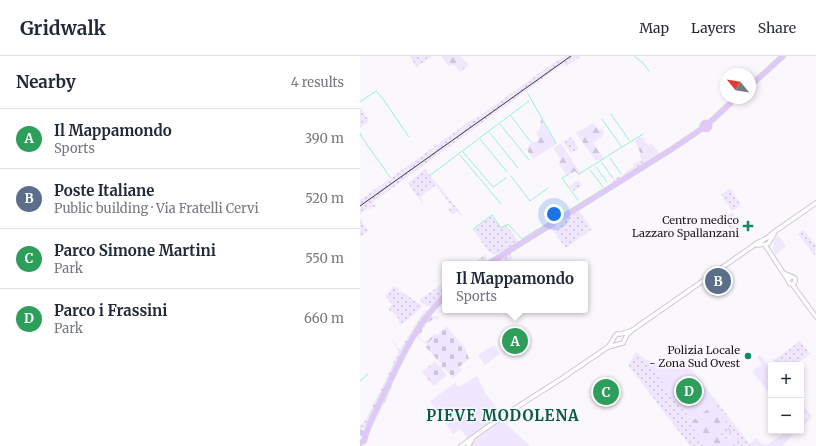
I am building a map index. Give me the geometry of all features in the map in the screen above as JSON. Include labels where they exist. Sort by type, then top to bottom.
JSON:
[{"type":"main road","points":[[756,81],[783,56]]},
{"type":"main road","points":[[493,261],[672,150],[703,128],[703,124],[708,124],[730,104]]},
{"type":"main road","points":[[461,446],[503,416],[608,347],[623,343],[631,331],[753,246],[766,242],[777,230],[816,203]]},
{"type":"main road","points":[[766,242],[771,254],[790,278],[790,283],[793,283],[816,317]]},
{"type":"main road","points":[[790,278],[795,278],[796,280],[793,283]]},
{"type":"main road","points":[[361,444],[365,440],[369,425],[414,335],[428,314],[442,299]]},
{"type":"main road","points":[[608,347],[617,334],[631,331]]},
{"type":"main road","points":[[622,334],[625,339]]},
{"type":"main road","points":[[614,339],[618,344]]},
{"type":"main road","points":[[365,437],[364,434],[360,432],[369,425]]},
{"type":"main road","points":[[468,446],[476,435]]},
{"type":"green space","points":[[410,56],[433,56],[416,67]]},
{"type":"green space","points":[[441,56],[460,56],[469,65],[460,72],[453,64],[449,67]]},
{"type":"green space","points":[[566,56],[581,56],[567,66],[564,64],[556,69],[373,202],[376,207],[367,209],[360,214],[360,200],[473,119],[474,120],[559,59],[560,60]]},
{"type":"green space","points":[[360,107],[369,121],[360,128]]},
{"type":"green space","points":[[541,119],[556,144],[533,159],[527,149],[530,144],[538,141],[539,138],[536,133],[540,129]]},
{"type":"green space","points":[[593,123],[599,130],[602,129],[604,132],[603,136],[593,143],[604,159],[601,161],[599,159],[596,161],[576,133]]},
{"type":"green space","points":[[571,137],[579,149],[571,153],[563,142]]},
{"type":"green space","points":[[640,137],[645,139],[649,146],[651,143],[659,154],[646,160],[645,163],[639,156],[641,154],[635,141]]},
{"type":"green space","points":[[561,143],[581,174],[578,175],[575,171],[567,176],[559,164],[560,158],[553,148]]},
{"type":"green space","points":[[661,153],[614,183],[613,180],[622,176],[628,170],[633,168],[634,163],[641,160],[645,163],[646,160]]},
{"type":"green space","points":[[425,169],[463,216],[457,212],[452,214],[449,210],[447,210],[452,207],[436,185],[420,197],[422,203],[408,183]]},
{"type":"green space","points":[[578,180],[582,186],[574,191],[570,186]]},
{"type":"green space","points":[[730,188],[741,205],[732,211],[721,195]]},
{"type":"green space","points":[[579,211],[592,229],[566,248],[551,228]]},
{"type":"green space","points":[[732,212],[740,223],[731,230],[723,219]]},
{"type":"green space","points":[[492,216],[501,228],[506,225],[519,242],[508,250],[496,254],[488,251],[473,229]]},
{"type":"green space","points":[[360,218],[368,231],[360,237]]},
{"type":"green space","points":[[803,230],[816,245],[815,256],[798,234]]},
{"type":"green space","points":[[778,235],[786,246],[775,255],[774,244]]},
{"type":"green space","points":[[510,253],[513,258],[508,261],[499,261]]},
{"type":"green space","points":[[486,254],[485,261],[476,261]]},
{"type":"green space","points":[[442,284],[442,296],[432,306],[427,306],[419,300]]},
{"type":"green space","points":[[394,286],[400,290],[398,292],[399,293],[401,291],[421,305],[421,308],[401,325],[395,314],[388,309],[392,304],[385,296]]},
{"type":"green space","points":[[426,309],[427,311],[413,331],[401,353],[367,425],[365,428],[360,429],[360,425],[362,425],[373,406],[372,405],[380,392],[399,351],[391,337],[400,350]]},
{"type":"green space","points":[[429,316],[437,316],[439,318],[438,320],[435,318],[427,323],[419,336],[424,342],[435,334],[437,335],[427,344],[423,342],[417,336],[425,320]]},
{"type":"green space","points":[[446,326],[465,348],[469,359],[459,367],[462,370],[453,378],[443,367],[442,369],[447,375],[434,386],[422,372],[435,361],[440,367],[442,365],[425,346]]},
{"type":"green space","points":[[800,341],[810,354],[799,362],[771,362]]},
{"type":"green space","points":[[494,345],[500,354],[485,365],[478,355]]},
{"type":"green space","points":[[636,352],[645,359],[692,421],[692,426],[707,446],[690,446],[631,369],[628,365]]},
{"type":"green space","points":[[760,355],[768,365],[768,392],[752,371],[762,364],[757,357]]},
{"type":"green space","points":[[683,358],[700,381],[714,404],[713,405],[726,422],[719,438],[722,440],[725,438],[729,439],[731,434],[727,427],[728,425],[739,438],[730,446],[707,446],[701,439],[701,436],[694,430],[692,421],[712,406]]},
{"type":"green space","points":[[683,358],[717,402],[692,421],[645,359],[659,364],[670,363]]},
{"type":"green space","points":[[477,376],[486,394],[502,415],[468,439],[460,429],[453,434],[430,401],[455,383],[458,387]]},
{"type":"green space","points":[[609,376],[622,393],[602,407],[590,390]]},
{"type":"green space","points":[[391,384],[393,386],[370,431]]},
{"type":"green space","points":[[717,402],[751,446],[730,446],[739,438],[727,427],[731,434],[728,439],[722,440],[719,438],[713,405]]},
{"type":"green space","points":[[804,407],[812,417],[804,425],[804,419],[808,416],[806,414],[804,415]]},
{"type":"green space","points":[[502,420],[530,446],[470,446],[477,438]]},
{"type":"green space","points":[[783,434],[794,434],[782,446],[751,446],[749,444],[757,438],[762,444],[767,445]]},
{"type":"waterway","points":[[634,56],[643,63],[649,71]]},
{"type":"waterway","points":[[360,102],[376,91],[409,137]]},
{"type":"waterway","points":[[528,94],[556,143]]},
{"type":"waterway","points":[[478,139],[529,101]]},
{"type":"waterway","points":[[611,114],[629,140]]},
{"type":"waterway","points":[[511,116],[531,142]]},
{"type":"waterway","points":[[602,119],[621,146]]},
{"type":"waterway","points":[[500,124],[529,160]]},
{"type":"waterway","points":[[489,132],[518,168]]},
{"type":"waterway","points":[[360,133],[390,177]]},
{"type":"waterway","points":[[579,174],[643,134]]},
{"type":"waterway","points":[[480,139],[507,172]]},
{"type":"waterway","points":[[429,176],[477,140]]},
{"type":"waterway","points":[[463,152],[493,187],[506,178]]},
{"type":"waterway","points":[[460,155],[501,204]]},
{"type":"waterway","points":[[610,158],[621,174]]},
{"type":"waterway","points":[[602,163],[613,178]]},
{"type":"waterway","points":[[596,167],[607,182]]},
{"type":"waterway","points":[[590,170],[603,187]]},
{"type":"waterway","points":[[568,175],[562,178],[578,200]]},
{"type":"waterway","points":[[511,176],[530,201],[548,188]]},
{"type":"waterway","points":[[473,229],[492,215],[501,228],[508,224],[522,239],[613,183]]},
{"type":"waterway","points":[[360,381],[368,374]]},
{"type":"railway","points":[[360,206],[571,56]]},
{"type":"place","name":"Centro medico Lazzaro Spallanzani","points":[[748,226]]},
{"type":"place","name":"Poste Italiane","points":[[718,281]]},
{"type":"place","name":"Il Mappamondo","points":[[515,341]]},
{"type":"place","name":"Polizia Locale - Zona Sud Ovest","points":[[748,356]]},
{"type":"place","name":"Parco i Frassini","points":[[689,391]]},
{"type":"place","name":"Parco Simone Martini","points":[[606,392]]},
{"type":"district","name":"PIEVE MODOLENA","points":[[503,416]]}]
